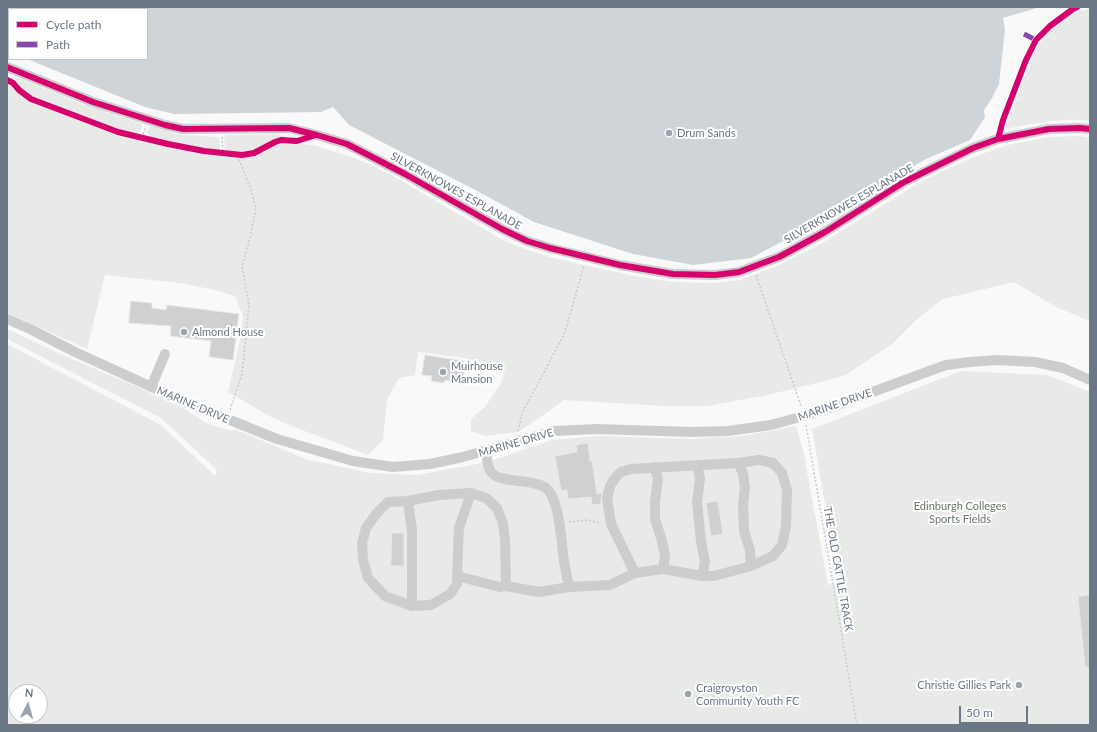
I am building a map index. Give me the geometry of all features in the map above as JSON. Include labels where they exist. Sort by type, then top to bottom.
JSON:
[{"type":"street","name":"SILVERKNOWES ESPLANADE","points":[[7,68],[94,102],[165,125],[183,129],[289,128],[318,135],[347,144],[405,174],[502,229],[535,243],[620,265],[673,274],[715,275],[739,272],[778,256],[825,232],[904,182],[973,148],[1007,137],[1049,129],[1090,129]]},
{"type":"street","name":"MARINE DRIVE","points":[[7,319],[178,399],[277,439],[353,462],[393,467],[430,464],[464,458],[553,431],[597,429],[683,432],[728,431],[771,424],[832,407],[946,365],[970,362],[997,360],[1034,362],[1063,368],[1090,380]]},
{"type":"street","points":[[151,387],[165,354]]},
{"type":"street","points":[[486,451],[491,472],[500,478],[539,485],[547,489],[552,496],[559,523],[568,587]]},
{"type":"street","points":[[457,576],[500,587],[506,586],[539,592],[568,587],[610,585],[635,573],[663,569],[702,576],[714,576],[752,566],[773,556],[782,545],[786,527],[786,490],[782,473],[772,463],[759,460],[697,466],[631,469],[621,472],[610,486],[607,498],[611,524],[635,573]]},
{"type":"street","points":[[738,463],[743,473],[745,488],[743,504],[744,531],[750,550],[752,566]]},
{"type":"street","points":[[697,466],[700,478],[697,502],[705,562],[702,576]]},
{"type":"street","points":[[654,467],[658,478],[655,502],[655,519],[665,556],[663,569]]},
{"type":"street","points":[[471,493],[459,528],[457,584],[450,594],[431,605],[412,606],[385,596],[368,578],[363,560],[362,543],[366,528],[377,513],[388,502],[408,501],[440,495],[471,493],[486,498],[497,508],[503,524],[505,540],[506,586]]},
{"type":"street","points":[[408,501],[412,530],[412,606]]},
{"type":"path","points":[[221,129],[223,153]]},
{"type":"path","points":[[227,419],[242,374],[249,304],[242,266],[250,238],[256,208],[251,190],[237,154]]},
{"type":"path","points":[[516,442],[523,411],[564,335],[586,257]]},
{"type":"path","points":[[559,523],[586,520],[611,524]]},
{"type":"green space","points":[[1090,8],[1090,121],[1058,120],[1005,129],[1032,58],[1040,42],[1053,29],[1073,14]]},
{"type":"green space","points":[[16,78],[76,102],[139,123],[142,125],[142,128],[139,133],[118,129],[33,97],[21,89],[15,80]]},
{"type":"green space","points":[[7,84],[29,101],[79,121],[117,134],[167,146],[204,153],[242,156],[255,154],[282,142],[316,146],[367,163],[395,177],[501,239],[522,248],[553,258],[634,276],[673,282],[713,283],[740,280],[775,267],[819,245],[922,181],[976,156],[1008,145],[1050,137],[1079,136],[1090,138],[1090,321],[1056,307],[1014,282],[943,299],[917,319],[892,344],[846,375],[763,396],[707,406],[664,406],[564,400],[518,432],[485,436],[471,431],[471,419],[485,407],[501,383],[505,369],[464,358],[418,352],[415,375],[399,378],[387,400],[383,440],[368,455],[271,417],[228,392],[241,336],[243,316],[235,296],[215,290],[180,283],[105,275],[87,349],[7,313]]},
{"type":"green space","points":[[152,126],[175,134],[218,137],[220,149],[218,151],[205,150],[151,137],[147,131],[148,128]]},
{"type":"green space","points":[[275,134],[288,138],[273,141],[254,151],[242,153],[228,152],[225,147],[224,136],[226,135]]},
{"type":"green space","name":"Edinburgh Colleges Sports Fields","points":[[7,329],[183,408],[208,424],[232,431],[234,429],[305,459],[370,473],[417,475],[488,462],[552,440],[598,436],[692,439],[743,436],[796,426],[803,450],[828,585],[839,583],[812,429],[961,371],[1047,375],[1090,392],[1090,725],[7,725],[7,344],[161,425],[215,476],[217,470],[161,418],[7,338]]},
{"type":"shaded area","name":"Drum Sands","points":[[7,7],[1040,7],[1003,18],[1005,29],[999,84],[984,110],[985,117],[970,140],[924,160],[830,216],[751,258],[693,265],[633,254],[534,222],[349,125],[333,107],[321,112],[174,114],[145,107],[29,60],[148,60],[148,8],[8,8],[7,52]]},
{"type":"building","name":"Almond House","points":[[131,301],[152,303],[152,308],[166,310],[167,305],[239,314],[233,360],[209,357],[211,341],[170,336],[171,326],[129,323]]},
{"type":"building","name":"Muirhouse Mansion","points":[[425,355],[464,361],[463,369],[465,369],[461,383],[445,380],[444,383],[431,381],[432,376],[422,375]]},
{"type":"building","points":[[588,443],[597,494],[602,493],[601,504],[592,505],[591,497],[568,499],[567,490],[561,491],[555,456],[577,452],[576,445]]},
{"type":"building","points":[[718,501],[723,534],[711,536],[706,503]]},
{"type":"building","points":[[392,533],[404,533],[404,566],[391,566]]},
{"type":"building","points":[[1090,595],[1090,667],[1085,667],[1078,597]]},
{"type":"marked path","points":[[1024,34],[1036,40]]},
{"type":"cycle path","points":[[998,139],[1003,120],[1026,60],[1036,40],[1050,26],[1077,7]]},
{"type":"cycle path","points":[[7,67],[93,102],[165,125],[183,129],[289,128],[347,144],[405,174],[502,229],[527,241],[620,265],[673,274],[715,275],[739,272],[779,257],[825,232],[904,182],[973,148],[998,139],[1049,129],[1090,129]]},
{"type":"cycle path","points":[[7,80],[13,83],[19,90],[31,99],[118,132],[204,151],[242,155],[254,153],[281,140],[297,141],[316,135]]},
{"type":"place","name":"Drum Sands","points":[[669,133]]},
{"type":"place","name":"Almond House","points":[[184,332]]},
{"type":"place","name":"Muirhouse Mansion","points":[[443,372]]},
{"type":"place","name":"Christie Gillies Park","points":[[1019,685]]},
{"type":"place","name":"Craigroyston Community Youth FC","points":[[688,694]]}]
